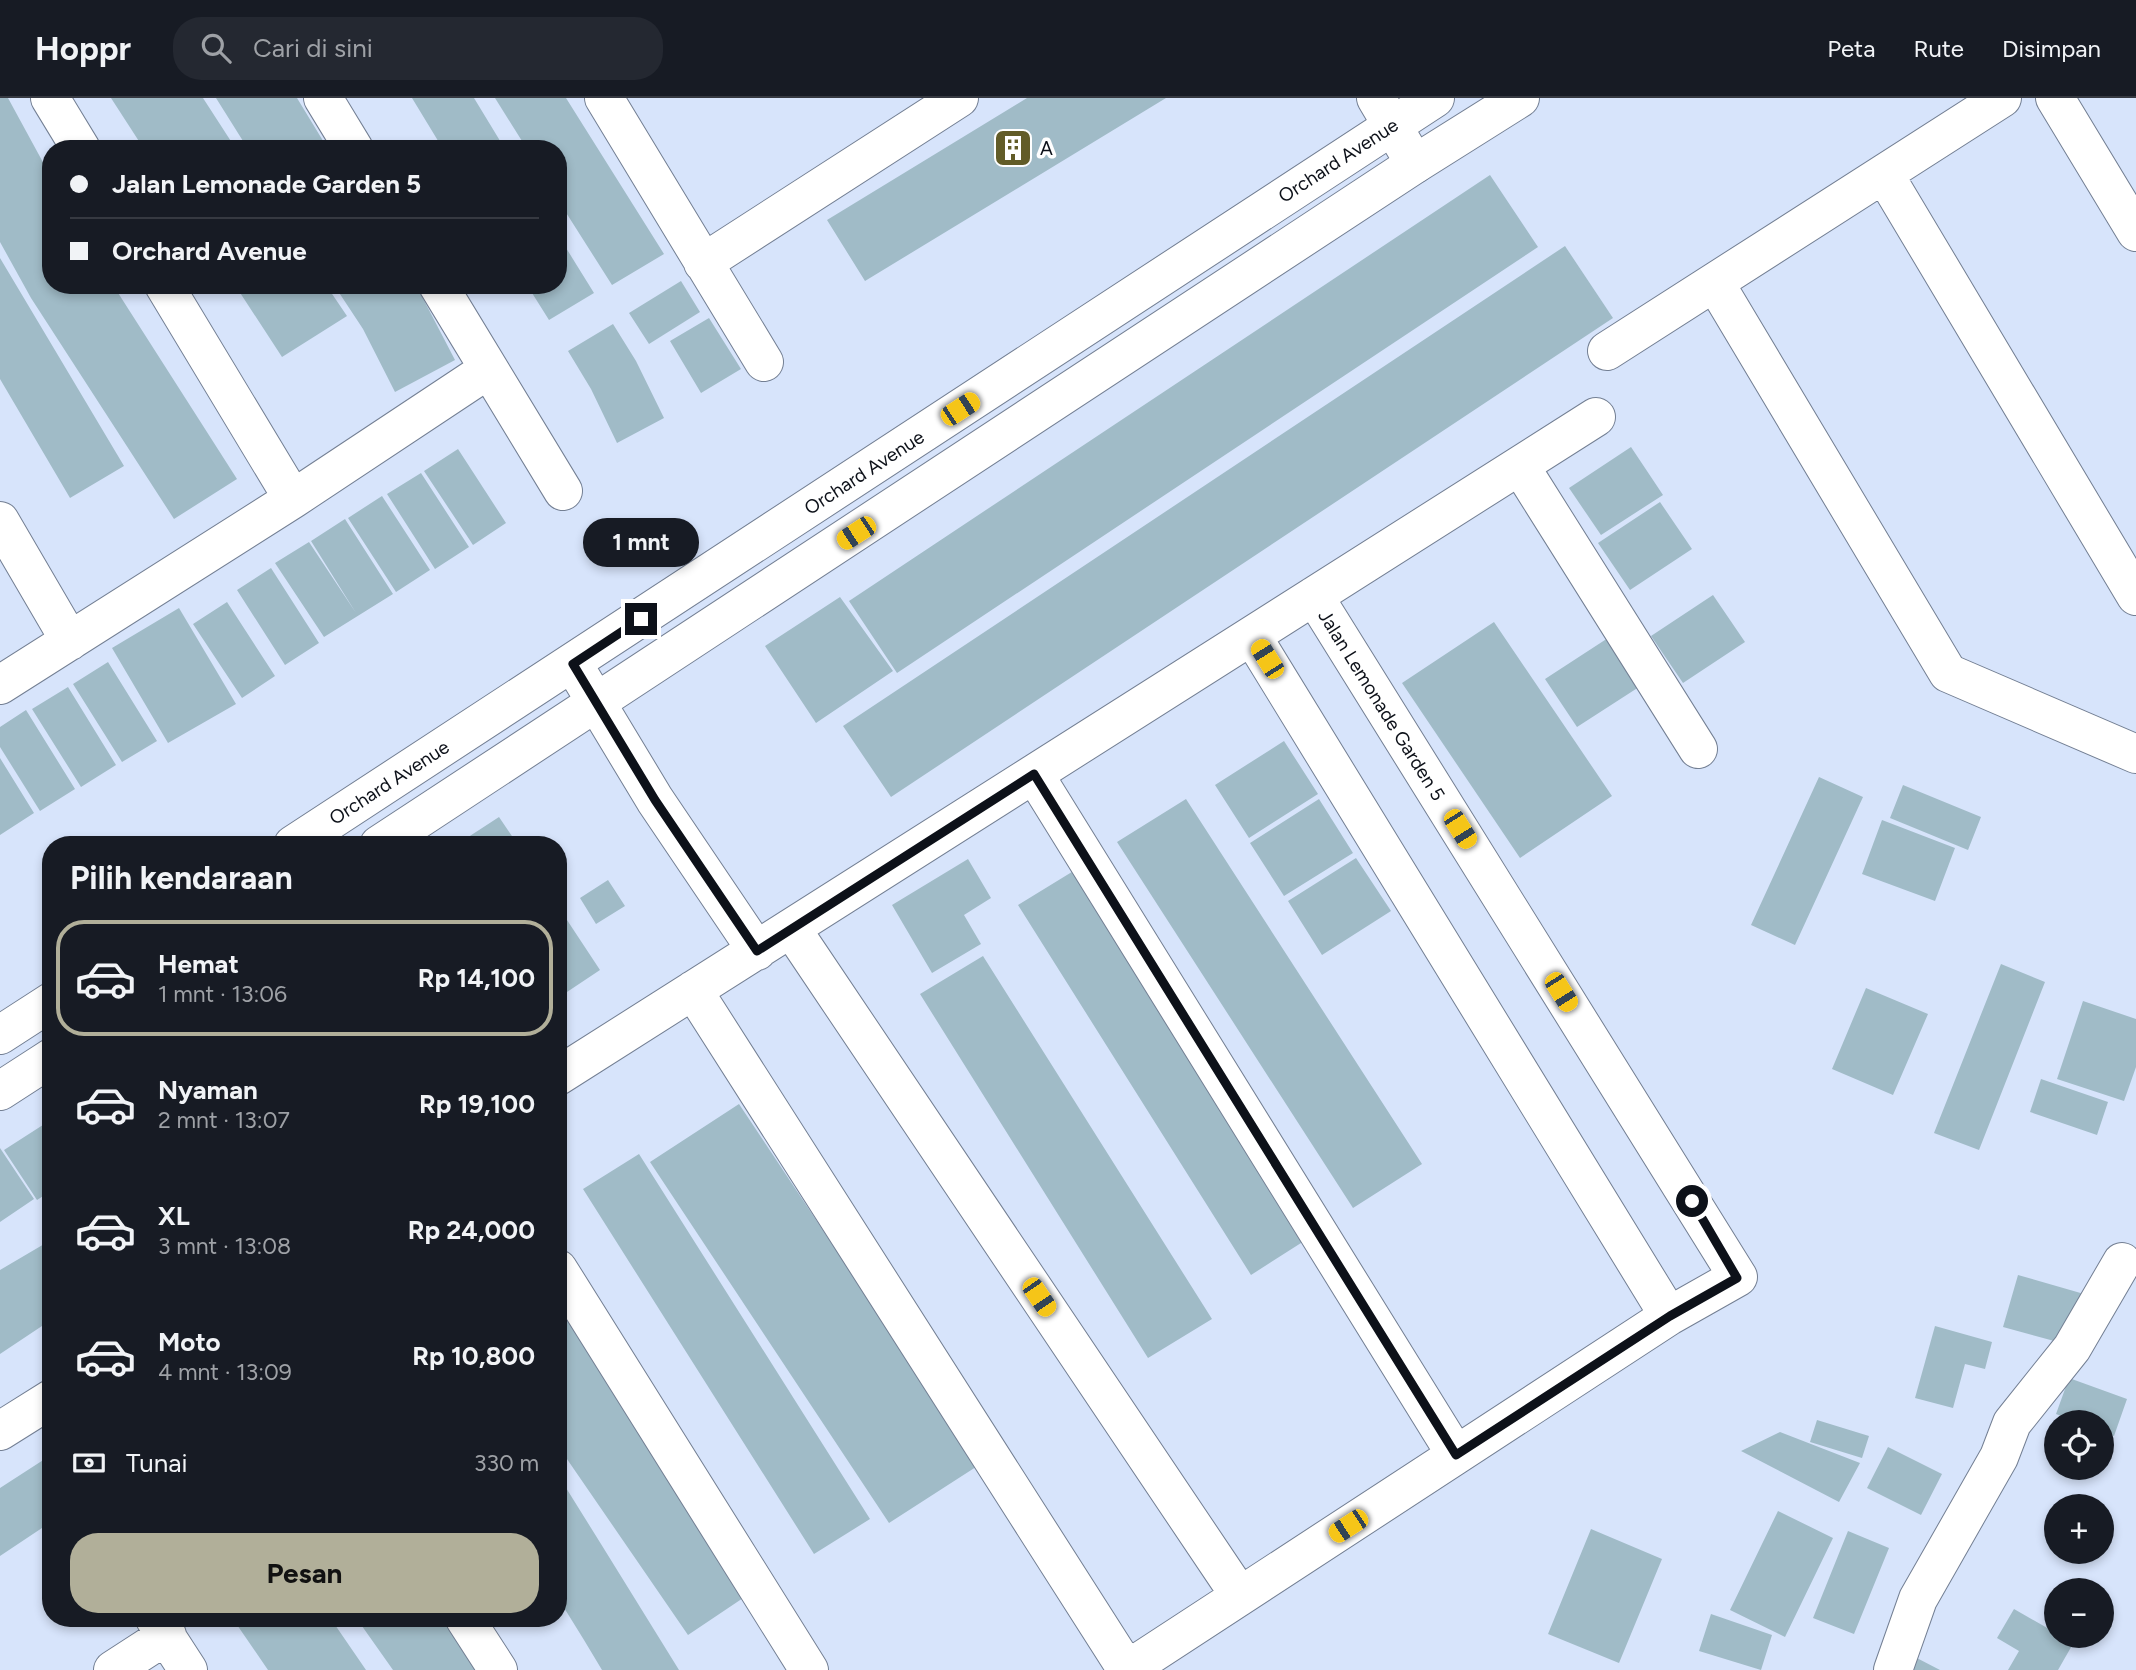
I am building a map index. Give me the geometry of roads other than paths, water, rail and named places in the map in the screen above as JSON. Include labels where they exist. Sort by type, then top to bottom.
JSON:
[{"type":"street","points":[[50,98],[76,140]]},
{"type":"street","points":[[323,98],[349,140]]},
{"type":"street","points":[[604,98],[764,362]]},
{"type":"street","name":"Orchard Avenue","points":[[307,836],[573,664],[1384,111],[1434,98]]},
{"type":"street","points":[[393,836],[1415,164],[1520,98]]},
{"type":"street","points":[[1607,351],[2002,98]]},
{"type":"street","points":[[2055,98],[2136,232]]},
{"type":"street","points":[[703,262],[936,104]]},
{"type":"street","points":[[1384,111],[1415,164]]},
{"type":"street","points":[[1884,174],[2136,596]]},
{"type":"street","points":[[1715,283],[1948,673],[2136,754]]},
{"type":"street","points":[[168,294],[293,499]]},
{"type":"street","points":[[443,294],[563,491]]},
{"type":"street","points":[[0,685],[293,499],[489,369]]},
{"type":"street","points":[[567,1070],[1596,417]]},
{"type":"street","points":[[1520,466],[1698,749]]},
{"type":"street","points":[[0,521],[70,640]]},
{"type":"street","name":"Jalan Lemonade Garden 5","points":[[1314,596],[1738,1277],[1670,1316]]},
{"type":"street","points":[[693,990],[1127,1670],[1670,1316],[1252,636]]},
{"type":"street","points":[[573,664],[599,703],[655,800],[757,951]]},
{"type":"street","points":[[1034,774],[1456,1455]]},
{"type":"street","points":[[792,928],[1240,1596]]},
{"type":"street","points":[[0,1035],[42,1008]]},
{"type":"street","points":[[2,1086],[42,1063]]},
{"type":"street","points":[[1893,1670],[1918,1599],[1999,1457],[2012,1423],[2072,1348],[2122,1262]]},
{"type":"street","points":[[567,1283],[809,1670]]},
{"type":"street","points":[[0,1431],[42,1405]]},
{"type":"street","points":[[113,1670],[161,1627],[188,1670]]},
{"type":"street","points":[[470,1627],[498,1670]]},
{"type":"place","name":"A","points":[[1013,148]]}]
